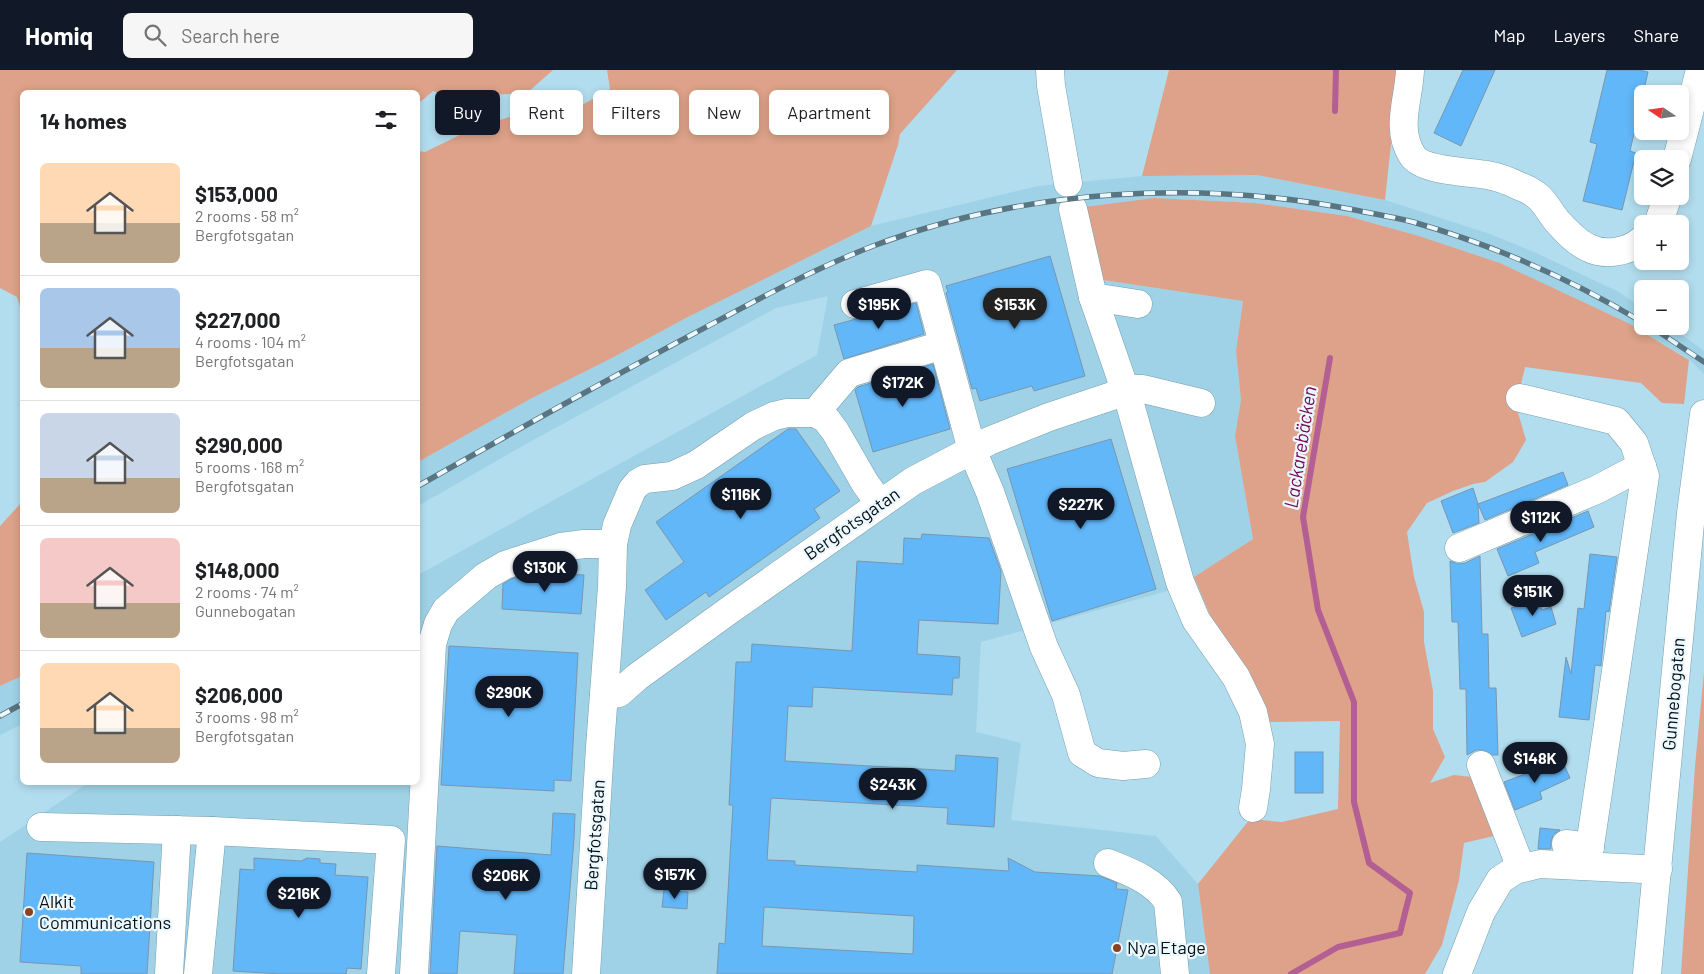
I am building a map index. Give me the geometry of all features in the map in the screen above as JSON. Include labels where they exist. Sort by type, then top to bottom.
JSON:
[{"type":"street","points":[[1050,70],[1051,86],[1070,196],[1093,297],[1122,381],[1122,389],[1128,397],[1180,582],[1196,620],[1236,677],[1253,712],[1260,744],[1256,789],[1252,808]]},
{"type":"street","points":[[1410,70],[1402,122],[1406,143],[1412,157],[1427,166],[1502,178],[1524,188],[1537,195],[1557,221],[1577,241],[1590,249],[1610,252],[1626,249],[1634,244]]},
{"type":"street","points":[[1679,150],[1700,70]]},
{"type":"street","points":[[855,304],[927,284],[972,450],[990,492],[1044,647],[1066,695],[1082,753],[1098,763],[1123,766],[1146,764]]},
{"type":"street","points":[[1093,297],[1138,304]]},
{"type":"street","points":[[880,504],[865,483],[835,431],[826,419],[815,413],[849,373],[944,345]]},
{"type":"street","points":[[1122,389],[1143,389],[1201,402]]},
{"type":"street","name":"Bergfotsgatan","points":[[604,696],[619,693],[637,677],[723,615],[914,481],[989,441],[1049,417],[1115,395],[1122,389]]},
{"type":"street","points":[[1520,398],[1616,421],[1634,443],[1645,476],[1581,852]]},
{"type":"street","name":"Bergfotsgatan","points":[[586,974],[612,587],[613,544],[617,526],[632,490],[645,479],[672,476],[696,465],[753,426],[774,416],[787,413],[815,413]]},
{"type":"street","name":"Gunnebogatan","points":[[1647,974],[1691,513],[1704,414]]},
{"type":"street","points":[[1458,548],[1596,490],[1642,466]]},
{"type":"street","points":[[414,974],[432,644],[438,624],[446,610],[486,576],[504,565],[561,547],[584,544],[613,544]]},
{"type":"street","points":[[1481,765],[1521,868]]},
{"type":"street","points":[[41,827],[212,831],[391,840],[380,974]]},
{"type":"street","points":[[169,974],[177,830]]},
{"type":"street","points":[[198,974],[212,831]]},
{"type":"street","points":[[1457,974],[1481,912],[1492,892],[1500,880],[1515,870],[1581,852],[1645,870],[1658,869]]},
{"type":"street","points":[[1108,863],[1154,886],[1168,902],[1175,974]]},
{"type":"shaded area","points":[[0,70],[553,70],[530,90],[510,90],[510,94],[500,94],[500,90],[435,90],[420,102],[420,90],[20,90],[20,307],[17,297],[0,288]]},
{"type":"shaded area","points":[[607,70],[957,70],[900,134],[871,226],[686,318],[532,398],[420,461],[420,151],[425,152],[460,135],[500,135],[500,120],[509,117],[510,135],[583,135],[583,104],[593,99],[593,135],[679,135],[679,90],[608,90],[610,89]]},
{"type":"shaded area","points":[[1169,70],[1399,70],[1385,200],[1257,175],[1142,176]]},
{"type":"shaded area","points":[[1257,175],[1385,200],[1490,234],[1534,252],[1619,292],[1634,302],[1634,327],[1500,263],[1419,236],[1347,216],[1255,203],[1154,198],[1103,280],[1243,301],[1236,351],[1241,400],[1235,436],[1253,539],[1175,589],[981,642],[976,732],[1021,743],[1011,820],[1156,836],[1198,884],[1210,974],[0,974],[0,842],[85,785],[420,785],[420,574],[817,355],[828,296],[776,308],[526,444],[420,505],[420,461],[532,398],[686,318],[871,226],[1038,186],[1142,176]]},
{"type":"shaded area","points":[[1154,198],[1255,203],[1347,216],[1419,236],[1500,263],[1628,323],[1634,327],[1634,335],[1648,335],[1689,360],[1684,404],[1662,403],[1641,383],[1525,367],[1516,406],[1526,440],[1513,462],[1485,482],[1453,491],[1427,503],[1407,532],[1414,577],[1424,612],[1424,642],[1433,691],[1433,729],[1445,757],[1430,783],[1454,775],[1481,778],[1502,834],[1464,843],[1459,880],[1442,945],[1425,974],[1210,974],[1198,884],[1250,819],[1282,822],[1338,809],[1340,721],[1264,722],[1215,627],[1194,577],[1253,539],[1235,436],[1241,400],[1236,351],[1243,301],[1103,280],[1085,207]]},
{"type":"shaded area","points":[[1648,335],[1682,335],[1695,344],[1704,351],[1704,374],[1689,359]]},
{"type":"shaded area","points":[[20,504],[20,677],[0,686],[0,526]]},
{"type":"shaded area","points":[[1704,672],[1704,974],[1681,974],[1695,766]]},
{"type":"shaded area","points":[[20,677],[20,725],[0,735],[0,686]]},
{"type":"building","points":[[1463,70],[1495,70],[1461,146],[1434,133]]},
{"type":"building","points":[[1607,70],[1639,70],[1648,72],[1645,85],[1634,85],[1634,133],[1630,151],[1634,152],[1634,161],[1622,210],[1583,201],[1597,144],[1590,142]]},
{"type":"building","points":[[1050,256],[1085,376],[1034,391],[1032,386],[980,401],[976,388],[972,389],[946,293],[948,292],[946,286]]},
{"type":"building","points":[[916,303],[924,334],[844,359],[834,325]]},
{"type":"building","points":[[933,364],[950,429],[873,452],[855,390],[858,387]]},
{"type":"building","points":[[788,429],[796,429],[840,491],[814,509],[820,518],[709,597],[706,592],[666,620],[645,590],[684,562],[656,522]]},
{"type":"building","points":[[1111,439],[1156,589],[1052,621],[1007,469]]},
{"type":"building","points":[[1563,472],[1568,485],[1485,520],[1478,504]]},
{"type":"building","points":[[1473,488],[1478,504],[1479,523],[1453,533],[1441,501]]},
{"type":"building","points":[[1588,511],[1594,527],[1535,552],[1539,563],[1508,576],[1497,549]]},
{"type":"building","points":[[922,534],[989,538],[1001,571],[998,624],[919,620],[917,654],[960,657],[959,678],[953,678],[952,695],[813,687],[812,707],[788,706],[785,761],[955,771],[956,755],[998,758],[994,827],[947,824],[948,808],[771,798],[767,860],[795,861],[795,865],[917,872],[917,865],[1009,871],[1008,858],[1035,872],[1100,876],[1117,883],[1116,889],[1128,890],[1112,974],[717,974],[719,943],[725,944],[733,805],[729,805],[736,662],[751,662],[752,644],[852,651],[857,561],[903,564],[904,538],[921,539]],"holes":[[[764,907],[914,916],[913,954],[762,946]]]},
{"type":"building","points":[[1590,554],[1617,557],[1609,612],[1606,611],[1601,666],[1595,665],[1589,720],[1559,717],[1566,657],[1571,674],[1578,608],[1584,609]]},
{"type":"building","points":[[1480,556],[1482,634],[1488,634],[1489,688],[1496,688],[1498,755],[1492,755],[1483,750],[1476,750],[1467,755],[1466,689],[1460,689],[1458,622],[1452,622],[1450,561],[1458,564],[1465,563]]},
{"type":"building","points":[[534,572],[584,575],[581,614],[502,609],[503,584],[511,579]]},
{"type":"building","points":[[1538,598],[1542,610],[1551,607],[1556,624],[1522,637],[1511,608]]},
{"type":"building","points":[[449,646],[578,653],[571,781],[554,780],[554,791],[441,785]]},
{"type":"building","points":[[1295,752],[1323,752],[1323,793],[1295,793]]},
{"type":"building","points":[[1562,760],[1570,778],[1540,792],[1542,799],[1515,810],[1504,782]]},
{"type":"building","points":[[553,813],[575,814],[563,974],[514,974],[517,935],[460,931],[457,974],[430,974],[437,846],[551,855]]},
{"type":"building","points":[[1540,828],[1560,830],[1553,835],[1551,849],[1538,849]]},
{"type":"building","points":[[27,853],[154,862],[147,974],[81,974],[81,966],[20,962]]},
{"type":"building","points":[[254,858],[301,861],[307,858],[320,859],[320,863],[336,864],[335,875],[368,877],[361,969],[347,968],[346,974],[281,974],[233,971],[240,869],[254,870]]},
{"type":"building","points":[[664,890],[688,892],[687,909],[662,907]]},
{"type":"waterway","name":"Lackarebäcken","points":[[1335,111],[1336,70]]},
{"type":"waterway","name":"Lackarebäcken","points":[[1291,974],[1338,947],[1400,933],[1410,893],[1369,863],[1354,802],[1354,702],[1318,610],[1303,517],[1330,358]]},
{"type":"railway","points":[[420,485],[556,408],[760,298],[827,265],[873,246],[931,227],[990,212],[1050,201],[1111,195],[1173,193],[1234,195],[1295,200],[1391,217],[1443,231],[1502,252],[1588,291],[1634,317]]},
{"type":"railway","points":[[1664,335],[1704,362]]},
{"type":"railway","points":[[0,716],[20,705]]},
{"type":"place","name":"Alkit Communications","points":[[29,912]]},
{"type":"place","name":"Nya Etage","points":[[1117,948]]}]
